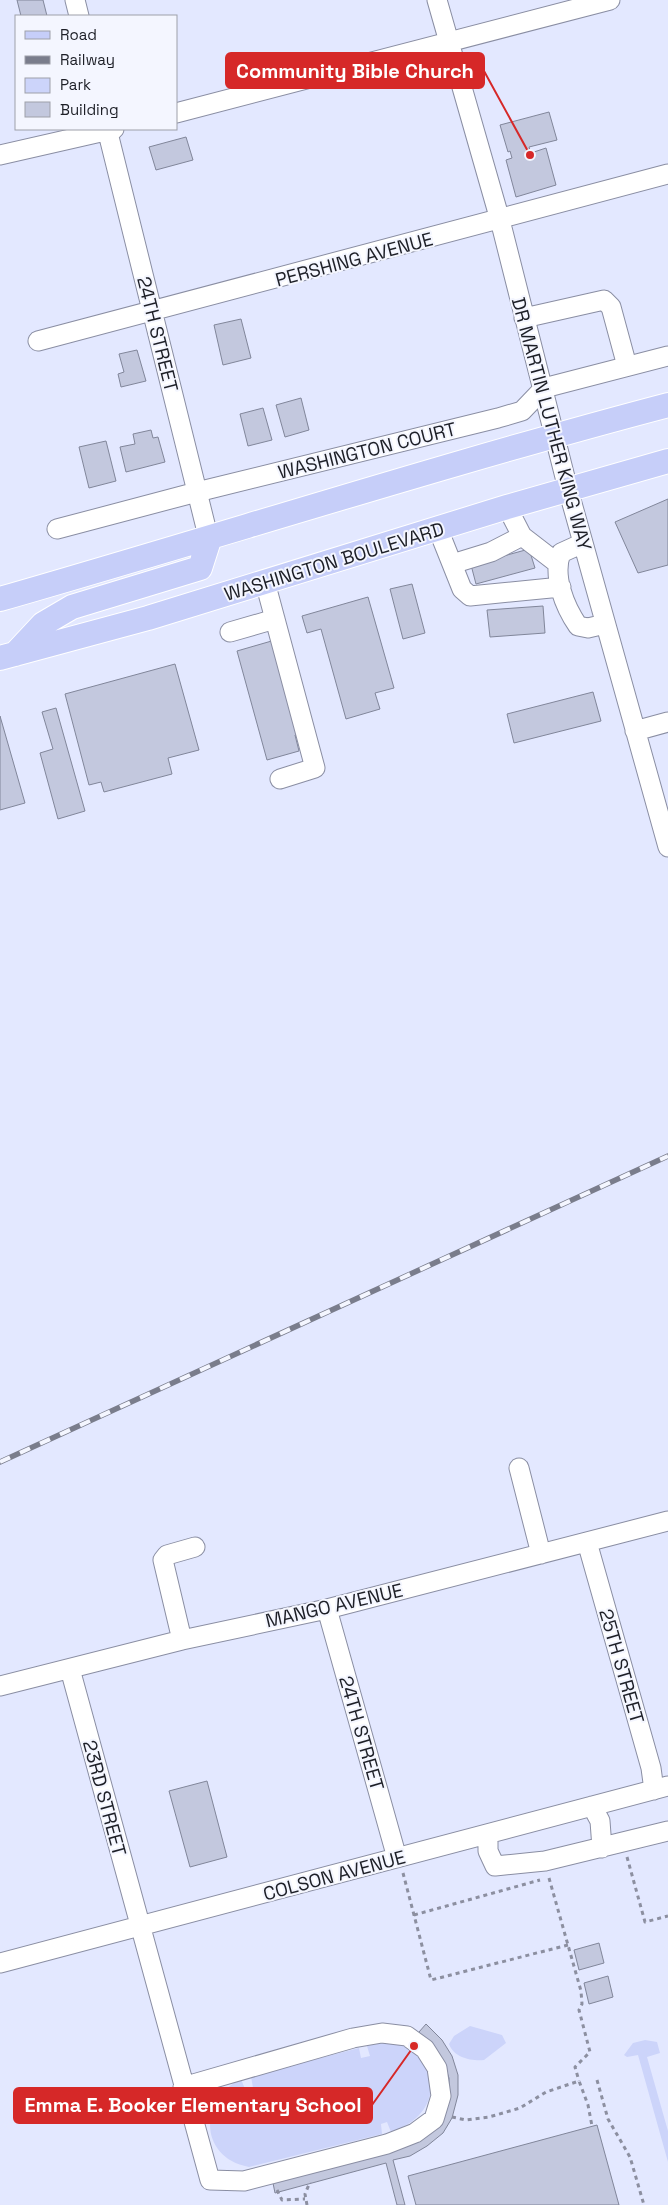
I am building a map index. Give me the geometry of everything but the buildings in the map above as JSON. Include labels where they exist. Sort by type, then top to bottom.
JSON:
[{"type":"main road","points":[[0,599],[208,540],[555,435],[668,405]]},
{"type":"main road","name":"WASHINGTON BOULEVARD","points":[[8,656],[148,618],[507,507],[668,461]]},
{"type":"main road","points":[[8,656],[43,624],[72,608],[200,568],[208,540]]},
{"type":"street","points":[[75,0],[79,15]]},
{"type":"street","name":"DR MARTIN LUTHER KING WAY","points":[[437,0],[500,220],[568,489],[668,847]]},
{"type":"street","points":[[178,112],[610,0]]},
{"type":"street","points":[[0,155],[106,130]]},
{"type":"street","name":"24TH STREET","points":[[110,130],[208,540]]},
{"type":"street","name":"PERSHING AVENUE","points":[[38,341],[668,174]]},
{"type":"street","points":[[524,318],[604,300],[611,307],[627,366]]},
{"type":"street","points":[[544,388],[668,356]]},
{"type":"street","name":"WASHINGTON COURT","points":[[57,530],[197,492],[522,411],[544,388]]},
{"type":"street","points":[[507,507],[522,536],[557,563]]},
{"type":"street","points":[[438,529],[462,589],[470,596],[561,587]]},
{"type":"street","points":[[452,564],[491,552],[522,536]]},
{"type":"street","points":[[583,543],[561,553],[557,563],[561,587],[570,614],[578,626],[588,628],[605,624]]},
{"type":"street","points":[[264,582],[314,768],[280,778]]},
{"type":"street","points":[[230,632],[275,619]]},
{"type":"street","points":[[636,731],[668,722]]},
{"type":"street","points":[[519,1468],[541,1554]]},
{"type":"street","name":"MANGO AVENUE","points":[[0,1686],[182,1640],[327,1609],[668,1521]]},
{"type":"street","name":"25TH STREET","points":[[587,1542],[651,1768],[661,1788]]},
{"type":"street","points":[[182,1640],[163,1560],[167,1555],[195,1546]]},
{"type":"street","name":"24TH STREET","points":[[327,1609],[397,1858]]},
{"type":"street","name":"23RD STREET","points":[[70,1668],[183,2087],[210,2180],[244,2182],[387,2144],[415,2133],[434,2119],[441,2096],[437,2068],[425,2049],[407,2036],[382,2033],[353,2038],[183,2087]]},
{"type":"street","name":"COLSON AVENUE","points":[[0,1963],[661,1788]]},
{"type":"street","points":[[592,1806],[600,1821],[602,1848]]},
{"type":"street","points":[[488,1834],[488,1850],[496,1866],[545,1861],[668,1831]]},
{"type":"path","points":[[627,1857],[645,1922],[668,1916]]},
{"type":"path","points":[[397,1858],[431,1980],[568,1945]]},
{"type":"path","points":[[550,1878],[580,1991],[582,2004],[579,2010],[590,2052],[575,2067],[588,2105],[592,2126]]},
{"type":"path","points":[[597,2080],[608,2119],[630,2157],[644,2205]]},
{"type":"path","points":[[447,2115],[466,2120],[489,2117],[520,2108],[546,2092],[579,2081]]},
{"type":"path","points":[[307,2205],[305,2199],[307,2187],[313,2178]]},
{"type":"path","points":[[277,2188],[282,2200],[305,2199]]},
{"type":"green space","points":[[470,2026],[502,2035],[506,2043],[484,2060],[463,2058],[451,2049],[449,2044],[454,2036]]},
{"type":"green space","points":[[645,2040],[657,2042],[660,2053],[647,2057],[668,2131],[668,2162],[638,2055],[627,2057],[624,2055],[633,2043]]},
{"type":"green space","points":[[393,2041],[410,2049],[422,2060],[429,2073],[431,2087],[428,2100],[421,2113],[408,2124],[391,2132],[387,2122],[381,2124],[382,2134],[249,2167],[233,2161],[221,2152],[213,2141],[210,2128],[211,2114],[217,2100],[227,2088],[241,2079],[245,2089],[253,2088],[251,2076],[359,2048],[361,2058],[370,2056],[367,2046]]},
{"type":"railway","points":[[0,1462],[668,1156]]},
{"type":"place","name":"Community Bible Church","points":[[530,155]]},
{"type":"place","name":"Emma E. Booker Elementary School","points":[[414,2046]]}]
